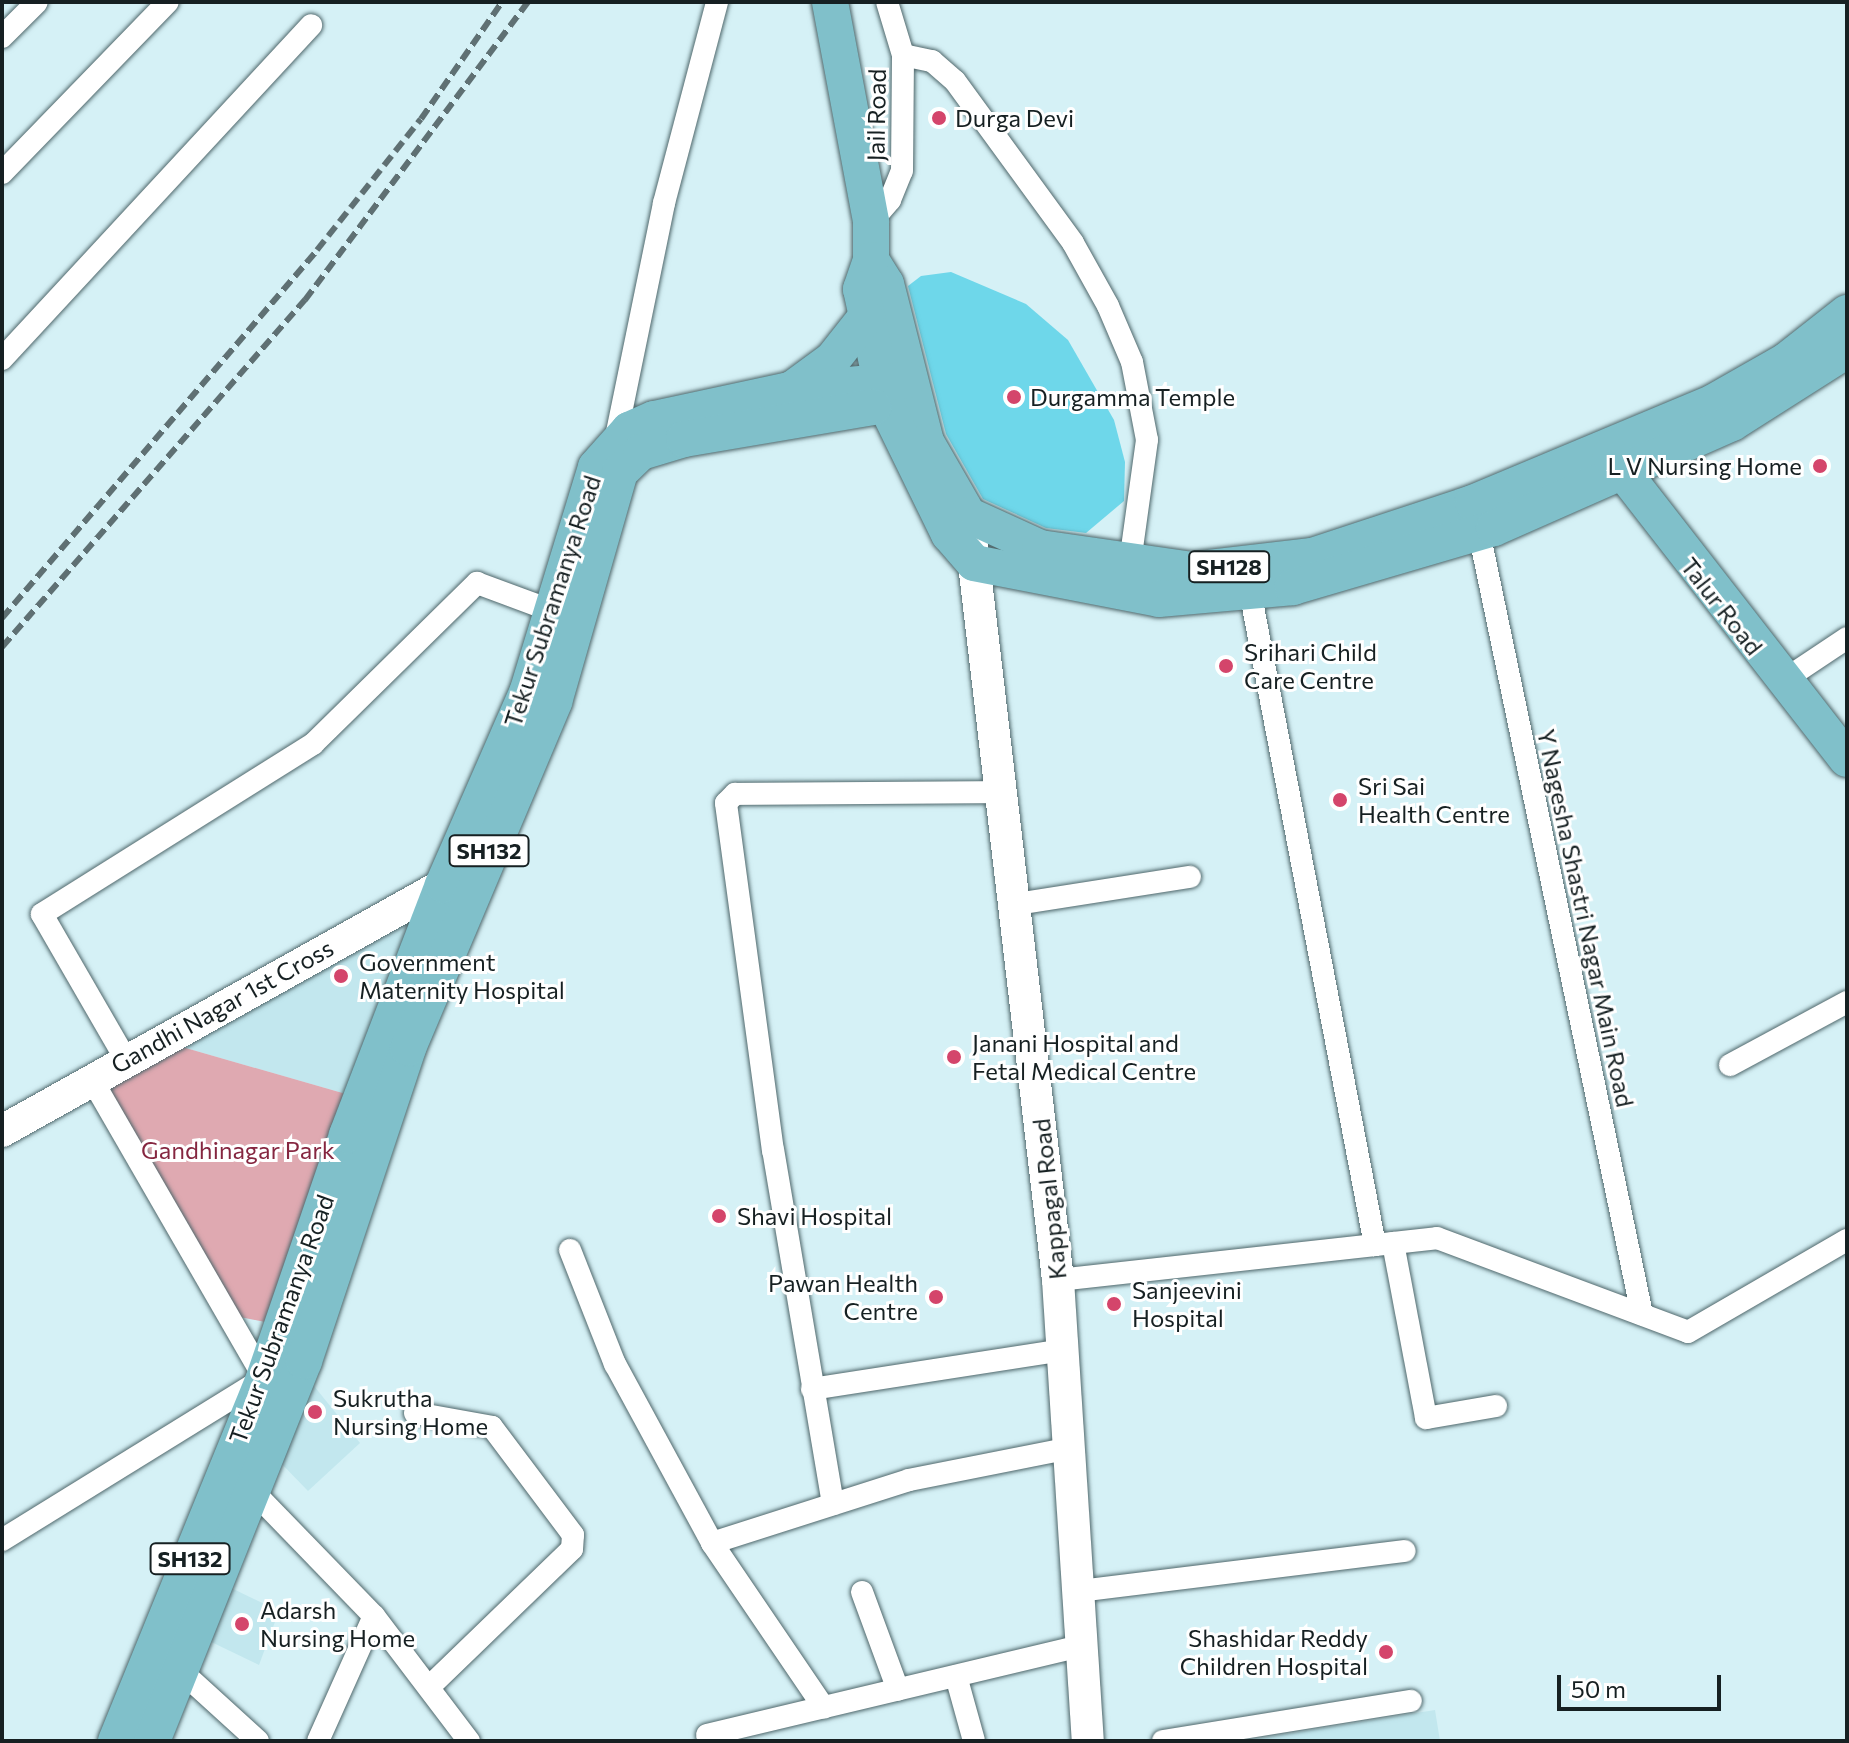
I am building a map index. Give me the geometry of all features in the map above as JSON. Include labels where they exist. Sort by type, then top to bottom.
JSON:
[{"type":"main road","points":[[830,2],[871,222],[871,260],[861,289],[866,317],[897,392],[928,501],[974,563],[1159,599],[1293,587],[1479,532],[1786,361],[1847,313]]},
{"type":"main road","points":[[871,260],[886,284],[897,392],[968,515]]},
{"type":"main road","points":[[789,390],[842,351],[866,317]]},
{"type":"main road","points":[[1613,460],[1789,392],[1847,350]]},
{"type":"main road","name":"Tekur Subramanya Road","points":[[250,1502],[347,1135],[443,885],[527,693],[596,467],[615,442],[654,419],[789,390]]},
{"type":"main road","name":"SH132","points":[[789,390],[897,392]]},
{"type":"main road","name":"Tekur Subramanya Road","points":[[116,1741],[226,1467],[280,1380],[408,1048],[567,667],[626,463],[641,452],[710,433],[897,392]]},
{"type":"main road","name":"SH128","points":[[968,515],[1040,548],[1192,570],[1312,556],[1613,460]]},
{"type":"main road","name":"Talur Road","points":[[1613,460],[1781,682],[1847,759]]},
{"type":"main road","name":"Kappagal Road","points":[[968,515],[1017,904],[1058,1280],[1088,1741]]},
{"type":"main road","name":"Gandhi Nagar 1st Cross","points":[[2,1131],[125,1058],[484,863]]},
{"type":"main road","name":"SH132","points":[[152,1741],[250,1502]]},
{"type":"street","points":[[2,37],[37,2]]},
{"type":"street","points":[[2,173],[168,2]]},
{"type":"street","points":[[615,442],[664,203],[717,2]]},
{"type":"street","name":"Jail Road","points":[[871,222],[890,200],[902,171],[903,55],[887,2]]},
{"type":"street","points":[[2,359],[311,25]]},
{"type":"street","points":[[903,55],[932,61],[955,81],[1073,243],[1108,306],[1132,362],[1147,440],[1130,563]]},
{"type":"street","name":"Y Nagesha Shastri Nagar Main Road","points":[[1479,532],[1642,1314]]},
{"type":"street","points":[[125,1058],[42,914],[313,744],[477,583],[550,610]]},
{"type":"street","points":[[1250,591],[1384,1244],[1426,1418],[1496,1406]]},
{"type":"street","points":[[1781,682],[1847,638]]},
{"type":"street","points":[[833,1504],[812,1389],[726,803],[735,794],[1003,792]]},
{"type":"street","points":[[1017,904],[1190,877]]},
{"type":"street","points":[[1730,1065],[1847,1002]]},
{"type":"street","points":[[2,1540],[280,1380],[91,1078]]},
{"type":"street","points":[[1058,1280],[1437,1238],[1688,1332],[1847,1240]]},
{"type":"street","points":[[570,1250],[615,1364],[712,1543],[824,1708]]},
{"type":"street","points":[[812,1389],[1063,1350]]},
{"type":"street","points":[[415,1413],[492,1427],[573,1535],[572,1549],[429,1687]]},
{"type":"street","points":[[712,1543],[909,1480],[1070,1448]]},
{"type":"street","points":[[226,1467],[250,1502],[374,1616],[469,1741]]},
{"type":"street","points":[[1079,1591],[1405,1551]]},
{"type":"street","points":[[862,1592],[898,1690]]},
{"type":"street","points":[[318,1741],[374,1616]]},
{"type":"street","points":[[707,1735],[1082,1646]]},
{"type":"street","points":[[181,1671],[258,1741]]},
{"type":"street","points":[[956,1676],[974,1741]]},
{"type":"street","points":[[1163,1741],[1411,1701]]},
{"type":"shaded area","name":"Government Maternity Hospital","points":[[416,911],[346,1094],[165,1042]]},
{"type":"shaded area","name":"Sukrutha Nursing Home","points":[[310,1381],[360,1443],[308,1491],[274,1456]]},
{"type":"shaded area","name":"Adarsh Nursing Home","points":[[227,1586],[279,1611],[259,1665],[203,1638]]},
{"type":"shaded area","points":[[1435,1710],[1440,1741],[1243,1741]]},
{"type":"green space","name":"Gandhinagar Park","points":[[165,1042],[346,1094],[270,1323],[240,1317],[98,1079]]},
{"type":"building","name":"Durgamma Temple","points":[[951,272],[1026,304],[1068,340],[1114,420],[1125,462],[1124,501],[1086,533],[1046,528],[983,499],[946,434],[908,286],[921,276]]},
{"type":"railway","points":[[2,618],[317,250],[421,119],[502,2]]},
{"type":"railway","points":[[2,647],[305,300],[528,2]]},
{"type":"place","name":"Durga Devi","points":[[939,118]]},
{"type":"place","name":"Durgamma Temple","points":[[1014,397]]},
{"type":"place","name":"L V Nursing Home","points":[[1820,466]]},
{"type":"place","name":"Srihari Child Care Centre","points":[[1226,666]]},
{"type":"place","name":"Sri Sai Health Centre","points":[[1340,800]]},
{"type":"place","name":"Government Maternity Hospital","points":[[341,976]]},
{"type":"place","name":"Janani Hospital and Fetal Medical Centre","points":[[954,1057]]},
{"type":"place","name":"Shavi Hospital","points":[[719,1216]]},
{"type":"place","name":"Pawan Health Centre","points":[[936,1297]]},
{"type":"place","name":"Sanjeevini Hospital","points":[[1114,1304]]},
{"type":"place","name":"Sukrutha Nursing Home","points":[[315,1412]]},
{"type":"place","name":"Adarsh Nursing Home","points":[[242,1624]]},
{"type":"place","name":"Shashidar Reddy Children Hospital","points":[[1386,1652]]}]
